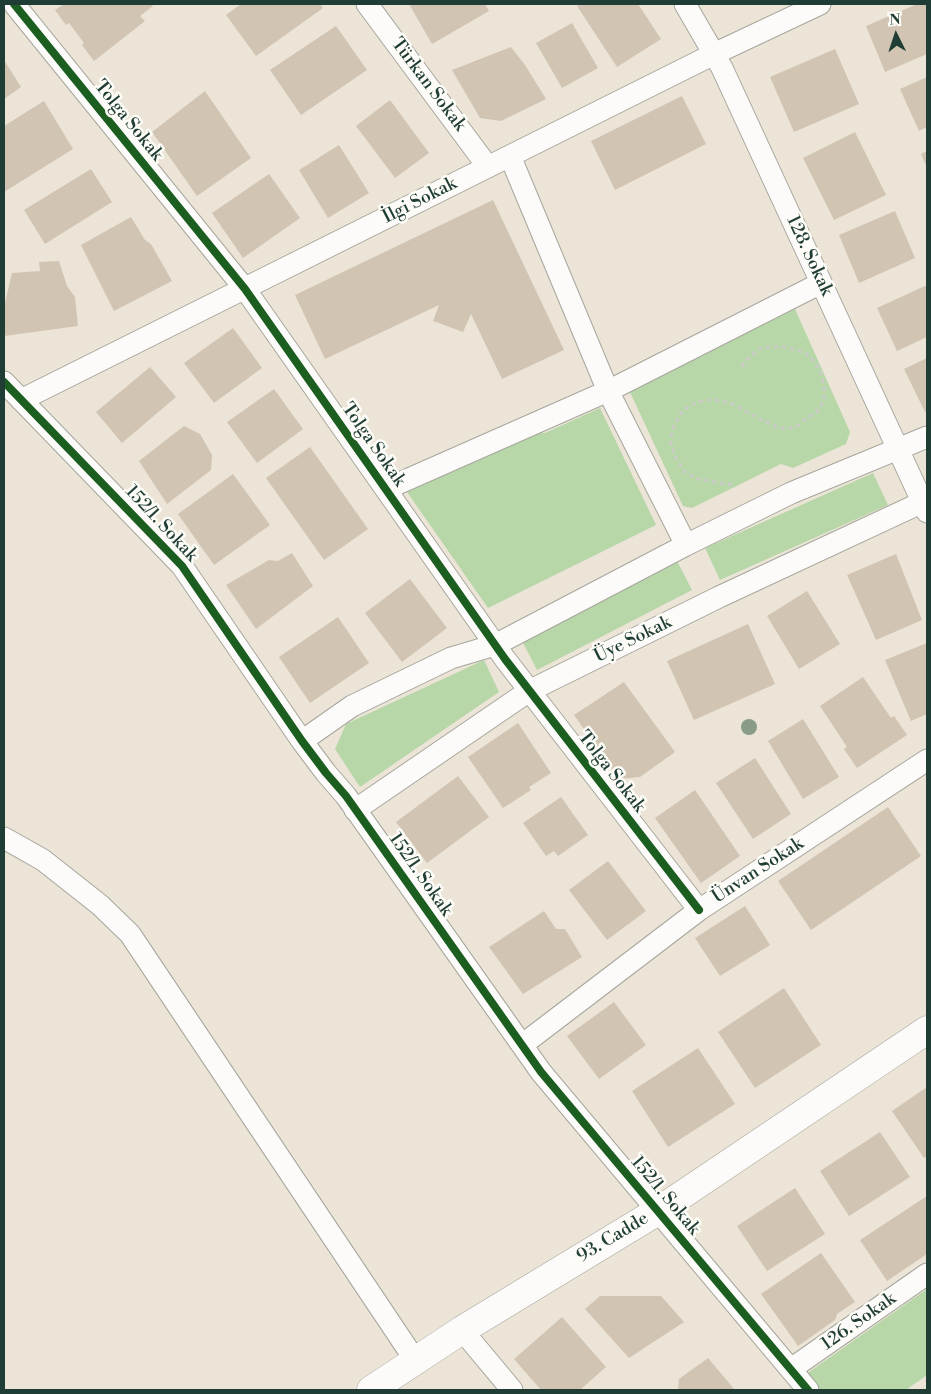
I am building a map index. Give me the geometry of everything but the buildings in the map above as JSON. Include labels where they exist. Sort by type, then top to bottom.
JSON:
[{"type":"main road","name":"93. Cadde","points":[[371,1390],[462,1330],[658,1211],[927,1030]]},
{"type":"street","name":"Türkan Sokak","points":[[367,4],[488,167]]},
{"type":"street","name":"128. Sokak","points":[[685,4],[722,68],[926,505]]},
{"type":"street","name":"İlgi Sokak","points":[[21,400],[714,54],[820,4]]},
{"type":"street","name":"Tolga Sokak","points":[[13,6],[245,289],[495,645],[699,910]]},
{"type":"street","points":[[510,156],[608,391],[686,545]]},
{"type":"street","points":[[386,490],[608,391],[821,283]]},
{"type":"street","name":"152/1. Sokak","points":[[4,382],[182,566],[302,741],[356,810],[541,1072],[808,1390]]},
{"type":"street","points":[[302,741],[352,706],[451,658],[495,645],[686,545],[791,493],[927,437]]},
{"type":"street","name":"Üye Sokak","points":[[356,810],[529,691],[719,597],[926,505]]},
{"type":"street","name":"Ünvan Sokak","points":[[522,1045],[699,910],[927,760]]},
{"type":"street","points":[[4,838],[43,860],[100,905],[130,934],[415,1360]]},
{"type":"street","name":"126. Sokak","points":[[791,1370],[927,1274]]},
{"type":"street","points":[[462,1330],[512,1390]]},
{"type":"path","points":[[732,485],[698,479],[685,472],[676,458],[671,445],[672,430],[680,414],[691,404],[704,400],[716,400],[733,404],[777,427],[787,429],[798,426],[820,409],[824,398],[821,373],[814,361],[805,353],[799,351],[786,347],[760,349],[739,370]]},
{"type":"green space","points":[[795,309],[850,432],[846,444],[793,468],[781,464],[692,508],[683,506],[629,390]]},
{"type":"green space","points":[[600,408],[656,525],[488,608],[407,492],[536,432],[545,433]]},
{"type":"green space","points":[[873,473],[888,505],[720,580],[705,548]]},
{"type":"green space","points":[[677,561],[692,590],[537,670],[522,641]]},
{"type":"green space","points":[[484,660],[499,692],[360,787],[335,749],[346,724]]},
{"type":"green space","points":[[927,1289],[927,1375],[906,1390],[808,1390],[799,1379]]},
{"type":"cycle path","points":[[14,4],[245,289],[505,659],[699,910]]},
{"type":"cycle path","points":[[4,382],[182,566],[302,741],[346,796],[541,1072],[808,1390]]}]
